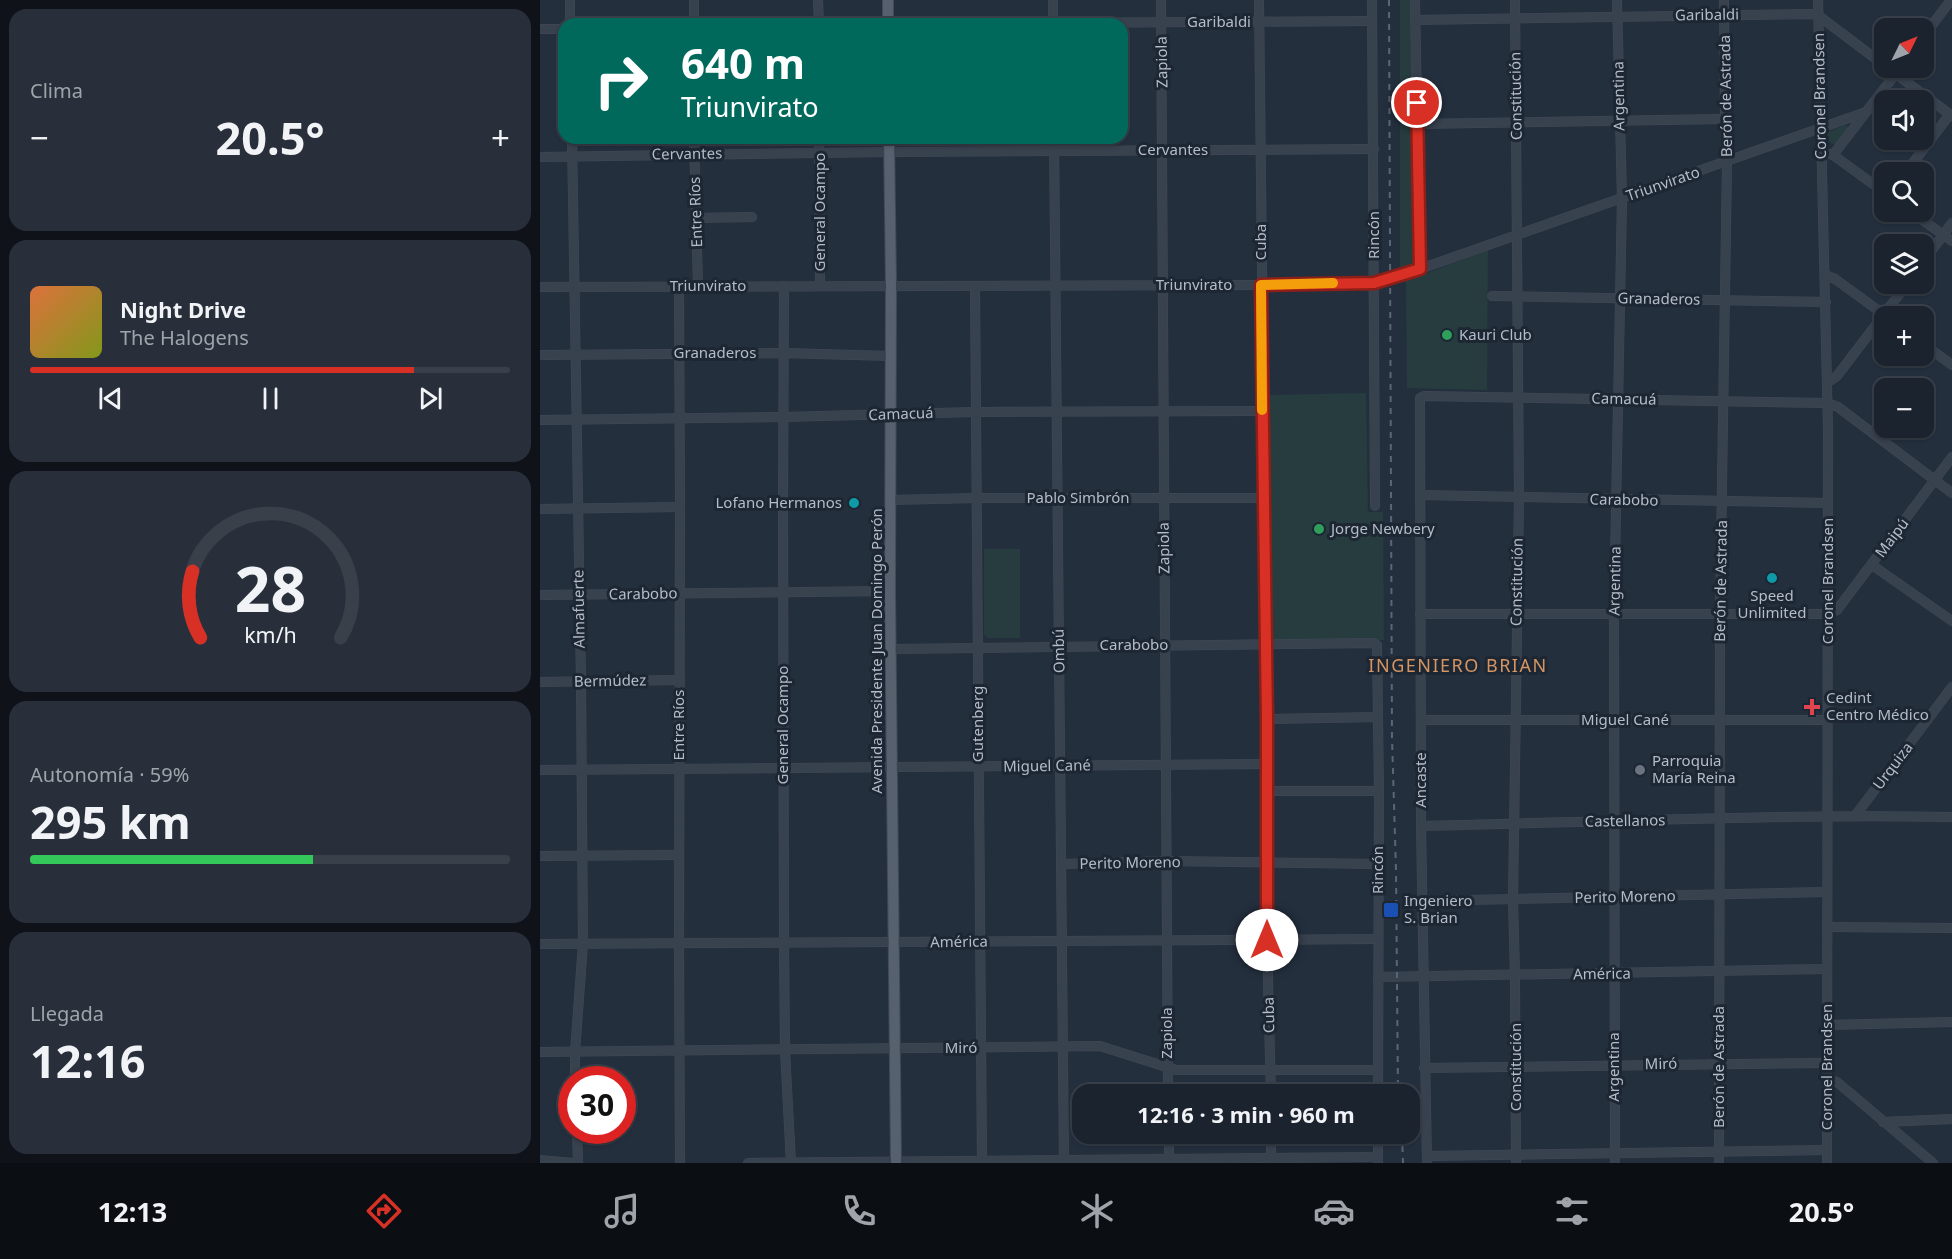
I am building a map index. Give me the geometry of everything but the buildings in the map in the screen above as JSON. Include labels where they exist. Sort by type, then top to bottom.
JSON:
[{"type":"main road","points":[[886,18],[888,0]]},
{"type":"main road","name":"Avenida Presidente Juan Domingo Perón","points":[[889,144],[890,591],[896,1162]]},
{"type":"street","points":[[570,0],[570,18]]},
{"type":"street","points":[[694,0],[694,18]]},
{"type":"street","points":[[818,0],[819,18]]},
{"type":"street","points":[[1053,0],[1053,18]]},
{"type":"street","name":"Zapiola","points":[[1161,0],[1168,1084]]},
{"type":"street","name":"Cuba","points":[[1259,0],[1267,719],[1267,940],[1271,1084]]},
{"type":"street","name":"Rincón","points":[[1372,0],[1375,506]]},
{"type":"street","points":[[1415,0],[1420,269]]},
{"type":"street","name":"Constitución","points":[[1515,0],[1519,497],[1513,900],[1516,1158]]},
{"type":"street","name":"Argentina","points":[[1615,1163],[1614,614],[1622,198],[1617,0]]},
{"type":"street","name":"Berón de Astrada","points":[[1719,1163],[1720,613],[1727,162],[1724,0]]},
{"type":"street","name":"Coronel Brandsen","points":[[1818,0],[1826,302],[1828,503],[1827,1163]]},
{"type":"street","points":[[1934,22],[1951,0]]},
{"type":"street","name":"Garibaldi","points":[[1415,20],[1812,14],[1819,16]]},
{"type":"street","points":[[1819,16],[1874,57]]},
{"type":"street","name":"Garibaldi","points":[[1128,23],[1372,21]]},
{"type":"street","points":[[540,29],[558,29]]},
{"type":"street","points":[[1833,154],[1889,78]]},
{"type":"street","points":[[1906,78],[1951,115],[1914,162]]},
{"type":"street","name":"Triunvirato","points":[[540,287],[1374,283],[1518,235],[1866,112]]},
{"type":"street","points":[[1418,124],[1725,118]]},
{"type":"street","name":"Almafuerte","points":[[572,144],[582,855],[582,944],[574,1066]]},
{"type":"street","name":"Entre Ríos","points":[[694,144],[698,286]]},
{"type":"street","name":"General Ocampo","points":[[819,144],[820,286]]},
{"type":"street","name":"Ombú","points":[[1054,144],[1064,1162]]},
{"type":"street","name":"Cervantes","points":[[540,157],[1374,149]]},
{"type":"street","points":[[1822,153],[1833,154],[1874,185]]},
{"type":"street","points":[[696,218],[752,217]]},
{"type":"street","points":[[1925,222],[1952,241]]},
{"type":"street","points":[[1934,247],[1952,223]]},
{"type":"street","points":[[1825,275],[1835,279],[1874,308]]},
{"type":"street","name":"Entre Ríos","points":[[679,286],[680,1163]]},
{"type":"street","name":"General Ocampo","points":[[784,286],[784,942],[785,1050],[791,1163]]},
{"type":"street","name":"Gutenberg","points":[[975,286],[982,1162]]},
{"type":"street","name":"Granaderos","points":[[1492,296],[1826,302]]},
{"type":"street","points":[[1827,383],[1837,376],[1874,330]]},
{"type":"street","points":[[1934,352],[1952,365]]},
{"type":"street","name":"Granaderos","points":[[540,355],[784,353],[890,356]]},
{"type":"street","name":"Camacuá","points":[[1420,398],[1424,396],[1517,397],[1827,403]]},
{"type":"street","name":"Ancaste","points":[[1420,398],[1421,826],[1426,1160]]},
{"type":"street","points":[[1827,403],[1838,407],[1952,493]]},
{"type":"street","name":"Camacuá","points":[[540,420],[975,412],[1262,411]]},
{"type":"street","name":"Maipú","points":[[1828,614],[1837,610],[1952,457]]},
{"type":"street","name":"Carabobo","points":[[1420,495],[1828,503]]},
{"type":"street","name":"Pablo Simbrón","points":[[891,500],[1264,498]]},
{"type":"street","points":[[783,505],[825,506]]},
{"type":"street","points":[[540,509],[680,507]]},
{"type":"street","points":[[1872,565],[1952,621]]},
{"type":"street","name":"Carabobo","points":[[540,596],[890,591]]},
{"type":"street","points":[[1420,614],[1828,614]]},
{"type":"street","name":"Carabobo","points":[[892,649],[1059,645],[1377,645]]},
{"type":"street","name":"Rincón","points":[[1377,645],[1378,1084]]},
{"type":"street","name":"Bermúdez","points":[[540,682],[680,680]]},
{"type":"street","name":"Urquiza","points":[[1855,816],[1952,687]]},
{"type":"street","points":[[1267,719],[1378,717]]},
{"type":"street","name":"Miguel Cané","points":[[1422,720],[1828,720]]},
{"type":"street","name":"Miguel Cané","points":[[540,770],[1266,764]]},
{"type":"street","points":[[1267,791],[1378,791]]},
{"type":"street","name":"Castellanos","points":[[1421,826],[1614,820],[1855,816],[1952,817]]},
{"type":"street","points":[[540,856],[678,855]]},
{"type":"street","name":"Perito Moreno","points":[[1062,864],[1167,861],[1377,864]]},
{"type":"street","name":"Perito Moreno","points":[[1422,902],[1827,892]]},
{"type":"street","points":[[1827,927],[1952,928]]},
{"type":"street","name":"América","points":[[540,944],[1378,939]]},
{"type":"street","name":"América","points":[[1378,977],[1827,969]]},
{"type":"street","points":[[1827,1025],[1952,1022]]},
{"type":"street","name":"Miró","points":[[540,1052],[1105,1047],[1167,1068],[1378,1070]]},
{"type":"street","name":"Miró","points":[[1424,1068],[1827,1063]]},
{"type":"street","points":[[1827,1079],[1837,1082],[1921,1159],[1933,1163]]},
{"type":"street","points":[[1883,1122],[1952,1119]]},
{"type":"street","points":[[577,1144],[578,1163]]},
{"type":"street","points":[[1168,1144],[1169,1161]]},
{"type":"street","points":[[1271,1144],[1272,1160]]},
{"type":"street","points":[[748,1163],[1378,1160],[1378,1144]]},
{"type":"street","points":[[1426,1160],[1516,1158],[1615,1152],[1827,1150]]},
{"type":"street","points":[[540,1160],[573,1163]]},
{"type":"green space","points":[[1400,0],[1413,0],[1418,267],[1400,272]]},
{"type":"green space","points":[[1846,125],[1849,128],[1836,145],[1826,139],[1825,136],[1828,133]]},
{"type":"green space","name":"Kauri Club","points":[[1488,250],[1487,390],[1407,388],[1406,281]]},
{"type":"green space","name":"Jorge Newbery","points":[[1366,393],[1368,512],[1383,512],[1384,640],[1270,641],[1267,395]]},
{"type":"green space","points":[[984,549],[1020,549],[1020,638],[987,638],[984,634]]},
{"type":"railway","points":[[1389,0],[1392,738],[1398,1084]]},
{"type":"railway","points":[[1402,1144],[1403,1163]]},
{"type":"slow traffic","points":[[1262,410],[1261,285],[1333,283]]},
{"type":"place","name":"Kauri Club","points":[[1447,335]]},
{"type":"place","name":"Lofano Hermanos","points":[[854,503]]},
{"type":"place","name":"Jorge Newbery","points":[[1319,529]]},
{"type":"place","name":"Speed Unlimited","points":[[1772,578]]},
{"type":"place","name":"Cedint Centro Médico","points":[[1812,707]]},
{"type":"place","name":"Parroquia María Reina","points":[[1640,770]]},
{"type":"place","name":"Ingeniero S. Brian","points":[[1391,910]]},
{"type":"district","name":"INGENIERO BRIAN","points":[[1458,666]]},
{"type":"route","points":[[1267,940],[1267,719],[1261,285],[1374,283],[1420,269],[1417,103]]}]
